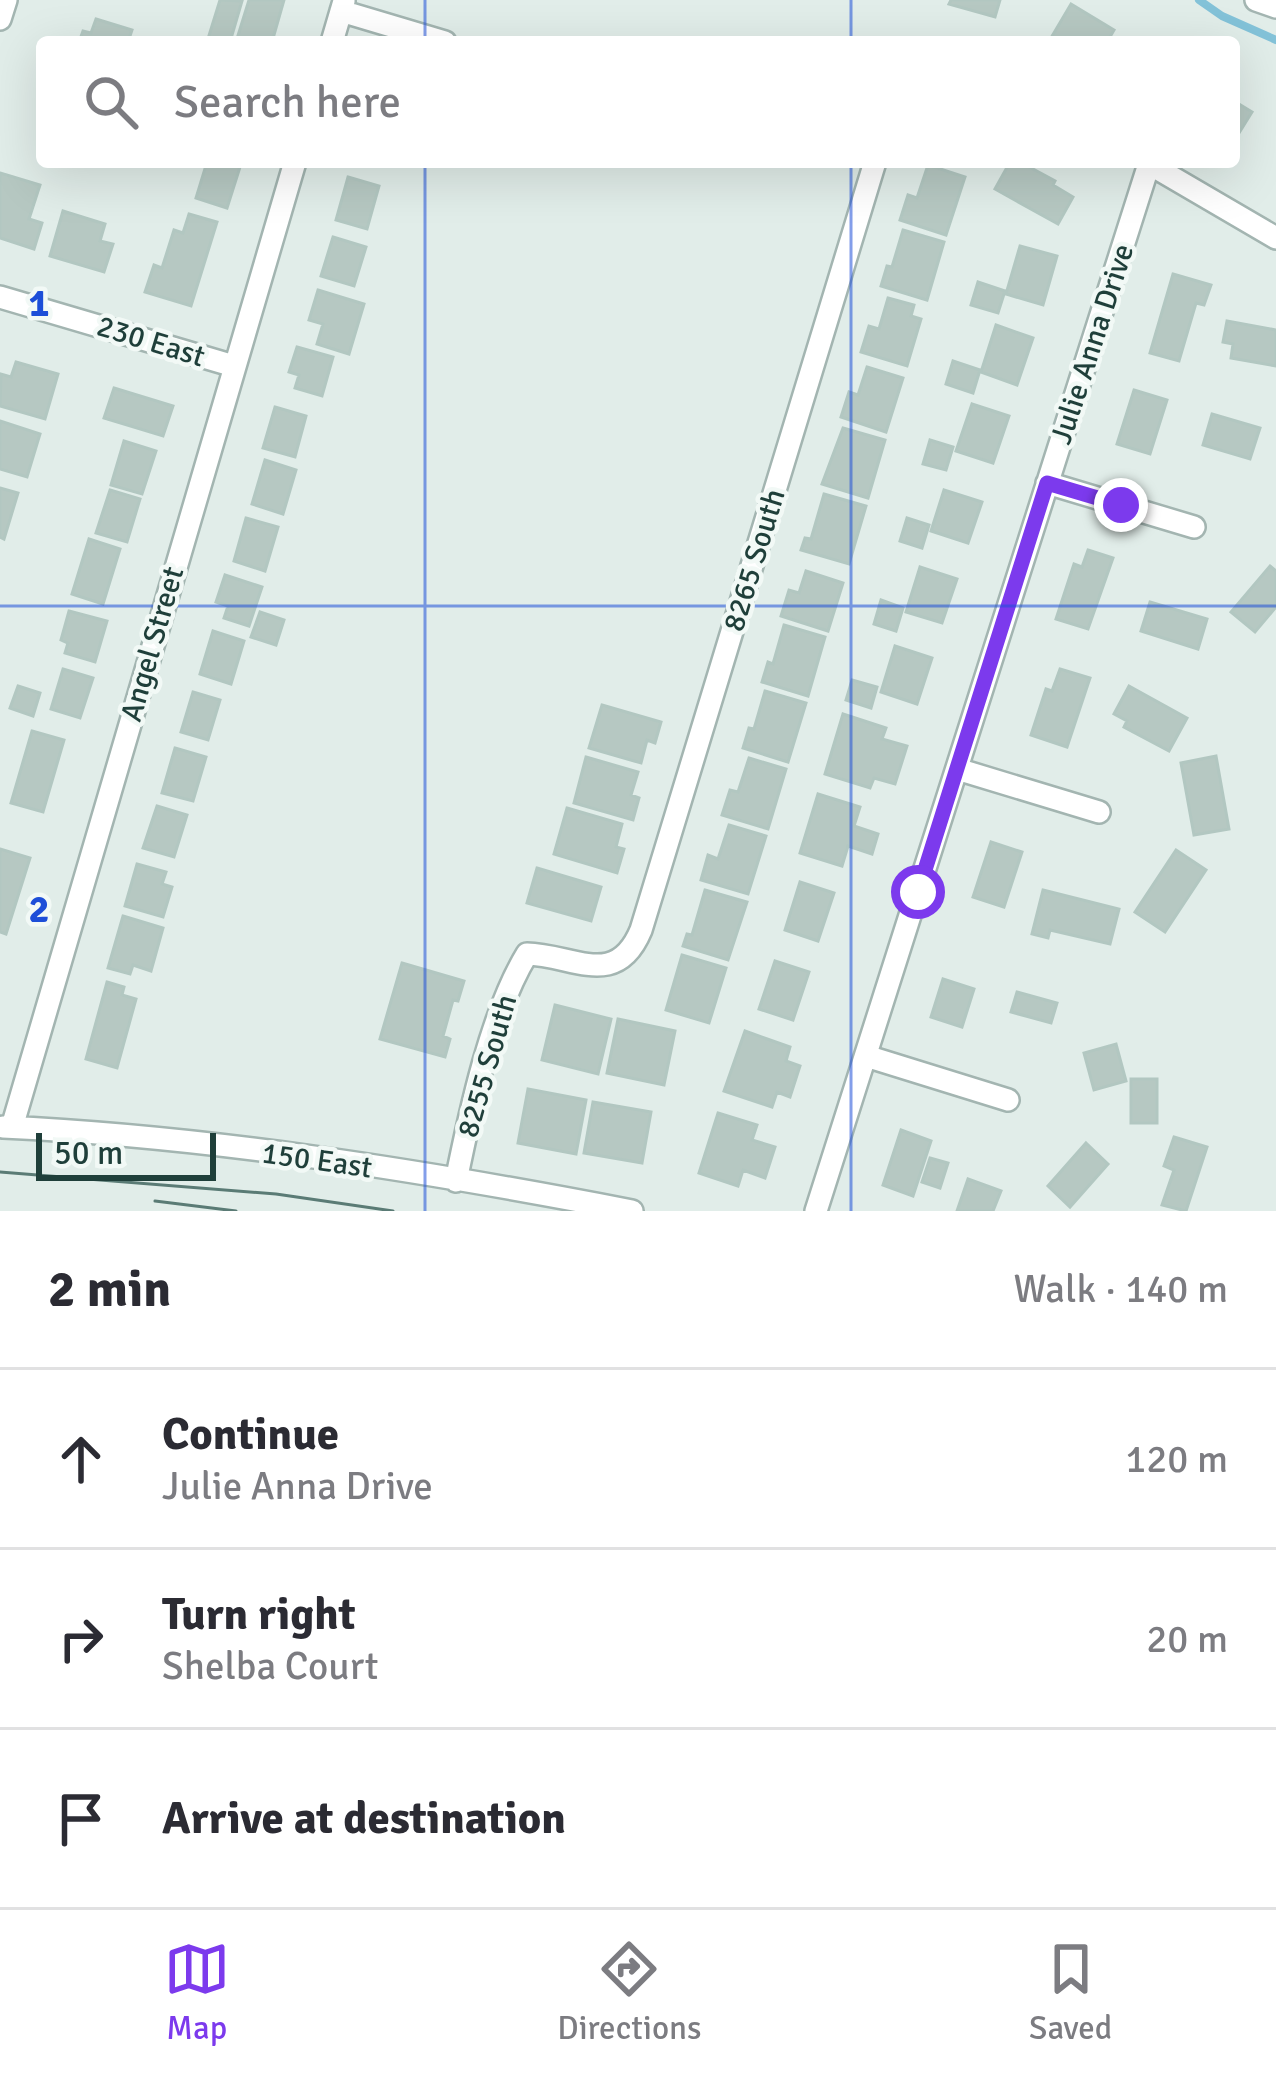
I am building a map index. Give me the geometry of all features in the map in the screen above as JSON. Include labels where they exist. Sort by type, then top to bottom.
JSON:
[{"type":"street","points":[[0,19],[6,0]]},
{"type":"street","points":[[1256,0],[1276,7]]},
{"type":"street","points":[[334,36],[342,6],[428,36]]},
{"type":"street","name":"Angel Street","points":[[6,1127],[293,168]]},
{"type":"street","name":"8265 South","points":[[527,954],[601,966],[627,955],[641,930],[873,168]]},
{"type":"street","name":"Julie Anna Drive","points":[[816,1211],[1145,168]]},
{"type":"street","points":[[1156,168],[1276,238]]},
{"type":"street","name":"230 East","points":[[0,297],[234,366]]},
{"type":"street","points":[[1047,483],[1195,527]]},
{"type":"street","points":[[957,769],[1099,812]]},
{"type":"street","name":"8255 South","points":[[456,1181],[468,1121],[508,992],[527,954]]},
{"type":"street","points":[[866,1056],[1007,1100]]},
{"type":"street","name":"150 East","points":[[6,1127],[245,1149],[632,1211]]},
{"type":"building","points":[[220,0],[242,1],[232,36],[209,36]]},
{"type":"building","points":[[249,0],[284,0],[274,36],[238,36]]},
{"type":"building","points":[[951,0],[1000,0],[995,17],[949,4]]},
{"type":"building","points":[[1071,4],[1114,30],[1110,36],[1052,36]]},
{"type":"building","points":[[96,19],[132,30],[130,36],[81,36],[83,31],[91,33]]},
{"type":"building","points":[[1240,105],[1252,112],[1240,131]]},
{"type":"building","points":[[205,168],[240,168],[227,208],[196,198]]},
{"type":"building","points":[[927,168],[965,177],[946,235],[900,220],[908,195],[917,198]]},
{"type":"building","points":[[1007,168],[1031,168],[1073,197],[1058,224],[995,189]]},
{"type":"building","points":[[0,173],[40,185],[29,219],[42,223],[34,249],[0,238]]},
{"type":"building","points":[[348,177],[379,186],[367,229],[336,220]]},
{"type":"building","points":[[63,211],[105,224],[100,241],[113,244],[104,272],[50,256]]},
{"type":"building","points":[[189,214],[217,222],[191,306],[145,292],[154,265],[162,268],[174,230],[183,233]]},
{"type":"building","points":[[903,230],[944,242],[927,300],[881,286]]},
{"type":"building","points":[[333,237],[366,247],[354,286],[321,276]]},
{"type":"building","points":[[1020,246],[1057,256],[1043,305],[1006,294]]},
{"type":"building","points":[[1173,274],[1211,285],[1204,305],[1196,303],[1179,361],[1150,353]]},
{"type":"building","points":[[978,282],[1005,291],[998,313],[971,305]]},
{"type":"building","points":[[318,290],[364,304],[349,354],[317,344],[323,324],[309,320]]},
{"type":"building","points":[[888,298],[914,305],[911,316],[921,319],[907,366],[861,352],[869,326],[879,329]]},
{"type":"building","points":[[1227,321],[1276,330],[1276,366],[1231,358],[1233,344],[1223,342]]},
{"type":"building","points":[[996,325],[1033,338],[1017,385],[981,372]]},
{"type":"building","points":[[297,347],[333,357],[322,396],[295,388],[299,375],[289,372]]},
{"type":"building","points":[[953,361],[980,370],[973,393],[946,384]]},
{"type":"building","points":[[16,362],[58,374],[45,419],[0,406],[1,374],[11,377]]},
{"type":"building","points":[[867,367],[903,378],[886,432],[841,417],[849,392],[858,395]]},
{"type":"building","points":[[114,388],[173,406],[163,436],[104,418]]},
{"type":"building","points":[[1134,390],[1167,400],[1150,454],[1117,444]]},
{"type":"building","points":[[972,404],[1009,416],[993,463],[956,451]]},
{"type":"building","points":[[275,407],[306,416],[295,457],[263,448]]},
{"type":"building","points":[[1212,414],[1260,428],[1250,459],[1203,445]]},
{"type":"building","points":[[0,421],[40,434],[27,477],[0,469]]},
{"type":"building","points":[[843,428],[885,440],[868,498],[822,484]]},
{"type":"building","points":[[930,440],[953,447],[946,470],[923,464]]},
{"type":"building","points":[[124,441],[156,451],[142,494],[111,485]]},
{"type":"building","points":[[265,460],[296,470],[283,514],[252,504]]},
{"type":"building","points":[[0,488],[18,493],[4,539],[0,537]]},
{"type":"building","points":[[110,490],[140,499],[127,542],[96,533]]},
{"type":"building","points":[[944,490],[982,502],[968,543],[931,531]]},
{"type":"building","points":[[824,494],[866,506],[849,564],[801,550],[805,538],[811,539]]},
{"type":"building","points":[[246,518],[278,527],[265,571],[234,561]]},
{"type":"building","points":[[907,518],[929,525],[922,548],[900,541]]},
{"type":"building","points":[[89,539],[120,549],[103,604],[72,594]]},
{"type":"building","points":[[1088,550],[1113,558],[1088,629],[1056,619],[1074,564],[1082,567]]},
{"type":"building","points":[[1270,566],[1276,571],[1276,607],[1255,632],[1231,612]]},
{"type":"building","points":[[920,567],[957,579],[942,623],[906,612]]},
{"type":"building","points":[[806,571],[843,583],[828,631],[781,616],[789,590],[799,593]]},
{"type":"building","points":[[225,575],[262,587],[249,626],[224,618],[228,606],[216,602]]},
{"type":"building","points":[[881,600],[903,608],[896,631],[874,624]]},
{"type":"building","points":[[1150,602],[1207,619],[1198,649],[1141,631]]},
{"type":"building","points":[[69,611],[107,621],[95,662],[65,653],[68,643],[61,640]]},
{"type":"building","points":[[260,612],[284,620],[276,645],[251,637]]},
{"type":"building","points":[[784,625],[825,637],[808,696],[762,682],[768,662],[773,664]]},
{"type":"building","points":[[213,631],[244,641],[231,684],[200,674]]},
{"type":"building","points":[[895,646],[932,658],[917,704],[881,692]]},
{"type":"building","points":[[63,669],[93,678],[80,718],[51,709]]},
{"type":"building","points":[[1060,669],[1090,678],[1067,747],[1031,735],[1046,689],[1052,691]]},
{"type":"building","points":[[852,680],[877,687],[871,708],[846,700]]},
{"type":"building","points":[[18,686],[40,693],[33,716],[10,708]]},
{"type":"building","points":[[1129,686],[1187,718],[1169,751],[1124,727],[1127,721],[1114,714]]},
{"type":"building","points":[[765,691],[806,703],[788,762],[743,748]]},
{"type":"building","points":[[193,692],[220,700],[208,740],[181,732]]},
{"type":"building","points":[[602,705],[661,722],[655,743],[647,740],[641,763],[589,748]]},
{"type":"building","points":[[843,714],[886,728],[882,739],[907,746],[895,784],[874,778],[870,788],[825,774]]},
{"type":"building","points":[[32,731],[64,740],[43,812],[11,803]]},
{"type":"building","points":[[175,748],[206,757],[193,801],[162,793]]},
{"type":"building","points":[[1216,756],[1229,829],[1194,835],[1181,763]]},
{"type":"building","points":[[586,757],[638,772],[631,795],[639,798],[633,820],[574,803]]},
{"type":"building","points":[[749,758],[786,769],[768,829],[722,815],[730,790],[738,792]]},
{"type":"building","points":[[818,794],[860,807],[854,826],[878,834],[872,854],[848,846],[842,866],[800,853]]},
{"type":"building","points":[[157,806],[187,815],[174,857],[143,848]]},
{"type":"building","points":[[567,808],[622,824],[616,847],[624,849],[617,873],[554,854]]},
{"type":"building","points":[[729,825],[766,836],[748,894],[701,880],[708,855],[718,859]]},
{"type":"building","points":[[991,842],[1022,852],[1004,907],[973,897]]},
{"type":"building","points":[[0,849],[30,858],[6,934],[0,932]]},
{"type":"building","points":[[1176,850],[1206,870],[1165,932],[1135,912]]},
{"type":"building","points":[[137,864],[166,872],[162,884],[172,887],[163,917],[125,906]]},
{"type":"building","points":[[537,868],[601,887],[591,921],[527,903]]},
{"type":"building","points":[[800,882],[834,893],[818,941],[785,930]]},
{"type":"building","points":[[705,890],[747,902],[728,960],[683,946],[687,934],[692,935]]},
{"type":"building","points":[[1043,890],[1119,909],[1110,944],[1050,930],[1048,938],[1032,934]]},
{"type":"building","points":[[123,916],[163,928],[151,971],[133,965],[130,974],[108,968]]},
{"type":"building","points":[[682,955],[726,968],[709,1023],[666,1010]]},
{"type":"building","points":[[775,961],[809,972],[793,1020],[759,1009]]},
{"type":"building","points":[[402,963],[464,981],[443,1036],[450,1039],[445,1057],[380,1039]]},
{"type":"building","points":[[943,979],[974,989],[962,1027],[931,1017]]},
{"type":"building","points":[[107,982],[124,987],[122,995],[136,999],[117,1068],[86,1059]]},
{"type":"building","points":[[1017,992],[1057,1003],[1051,1023],[1011,1012]]},
{"type":"building","points":[[555,1005],[611,1019],[598,1074],[542,1060]]},
{"type":"building","points":[[618,1019],[675,1031],[664,1085],[607,1073]]},
{"type":"building","points":[[745,1031],[790,1047],[786,1061],[800,1066],[790,1097],[777,1092],[772,1107],[724,1091]]},
{"type":"building","points":[[1116,1044],[1126,1081],[1094,1090],[1084,1053]]},
{"type":"building","points":[[1131,1079],[1157,1079],[1157,1123],[1131,1123]]},
{"type":"building","points":[[528,1089],[586,1100],[576,1154],[518,1143]]},
{"type":"building","points":[[593,1102],[651,1112],[642,1163],[584,1153]]},
{"type":"building","points":[[718,1113],[757,1125],[752,1140],[775,1147],[765,1178],[743,1170],[738,1186],[699,1173]]},
{"type":"building","points":[[901,1130],[931,1141],[913,1196],[883,1185]]},
{"type":"building","points":[[1174,1137],[1207,1147],[1186,1211],[1162,1205],[1174,1170],[1164,1166]]},
{"type":"building","points":[[1086,1143],[1108,1164],[1070,1207],[1048,1186]]},
{"type":"building","points":[[930,1158],[948,1163],[940,1188],[922,1182]]},
{"type":"building","points":[[968,1179],[1001,1191],[993,1211],[957,1211]]},
{"type":"waterway","points":[[1199,0],[1276,40]]},
{"type":"tram line","points":[[0,1172],[276,1194],[393,1211]]},
{"type":"tram line","points":[[155,1201],[236,1211]]},
{"type":"route","points":[[918,892],[1047,483],[1121,505]]}]
